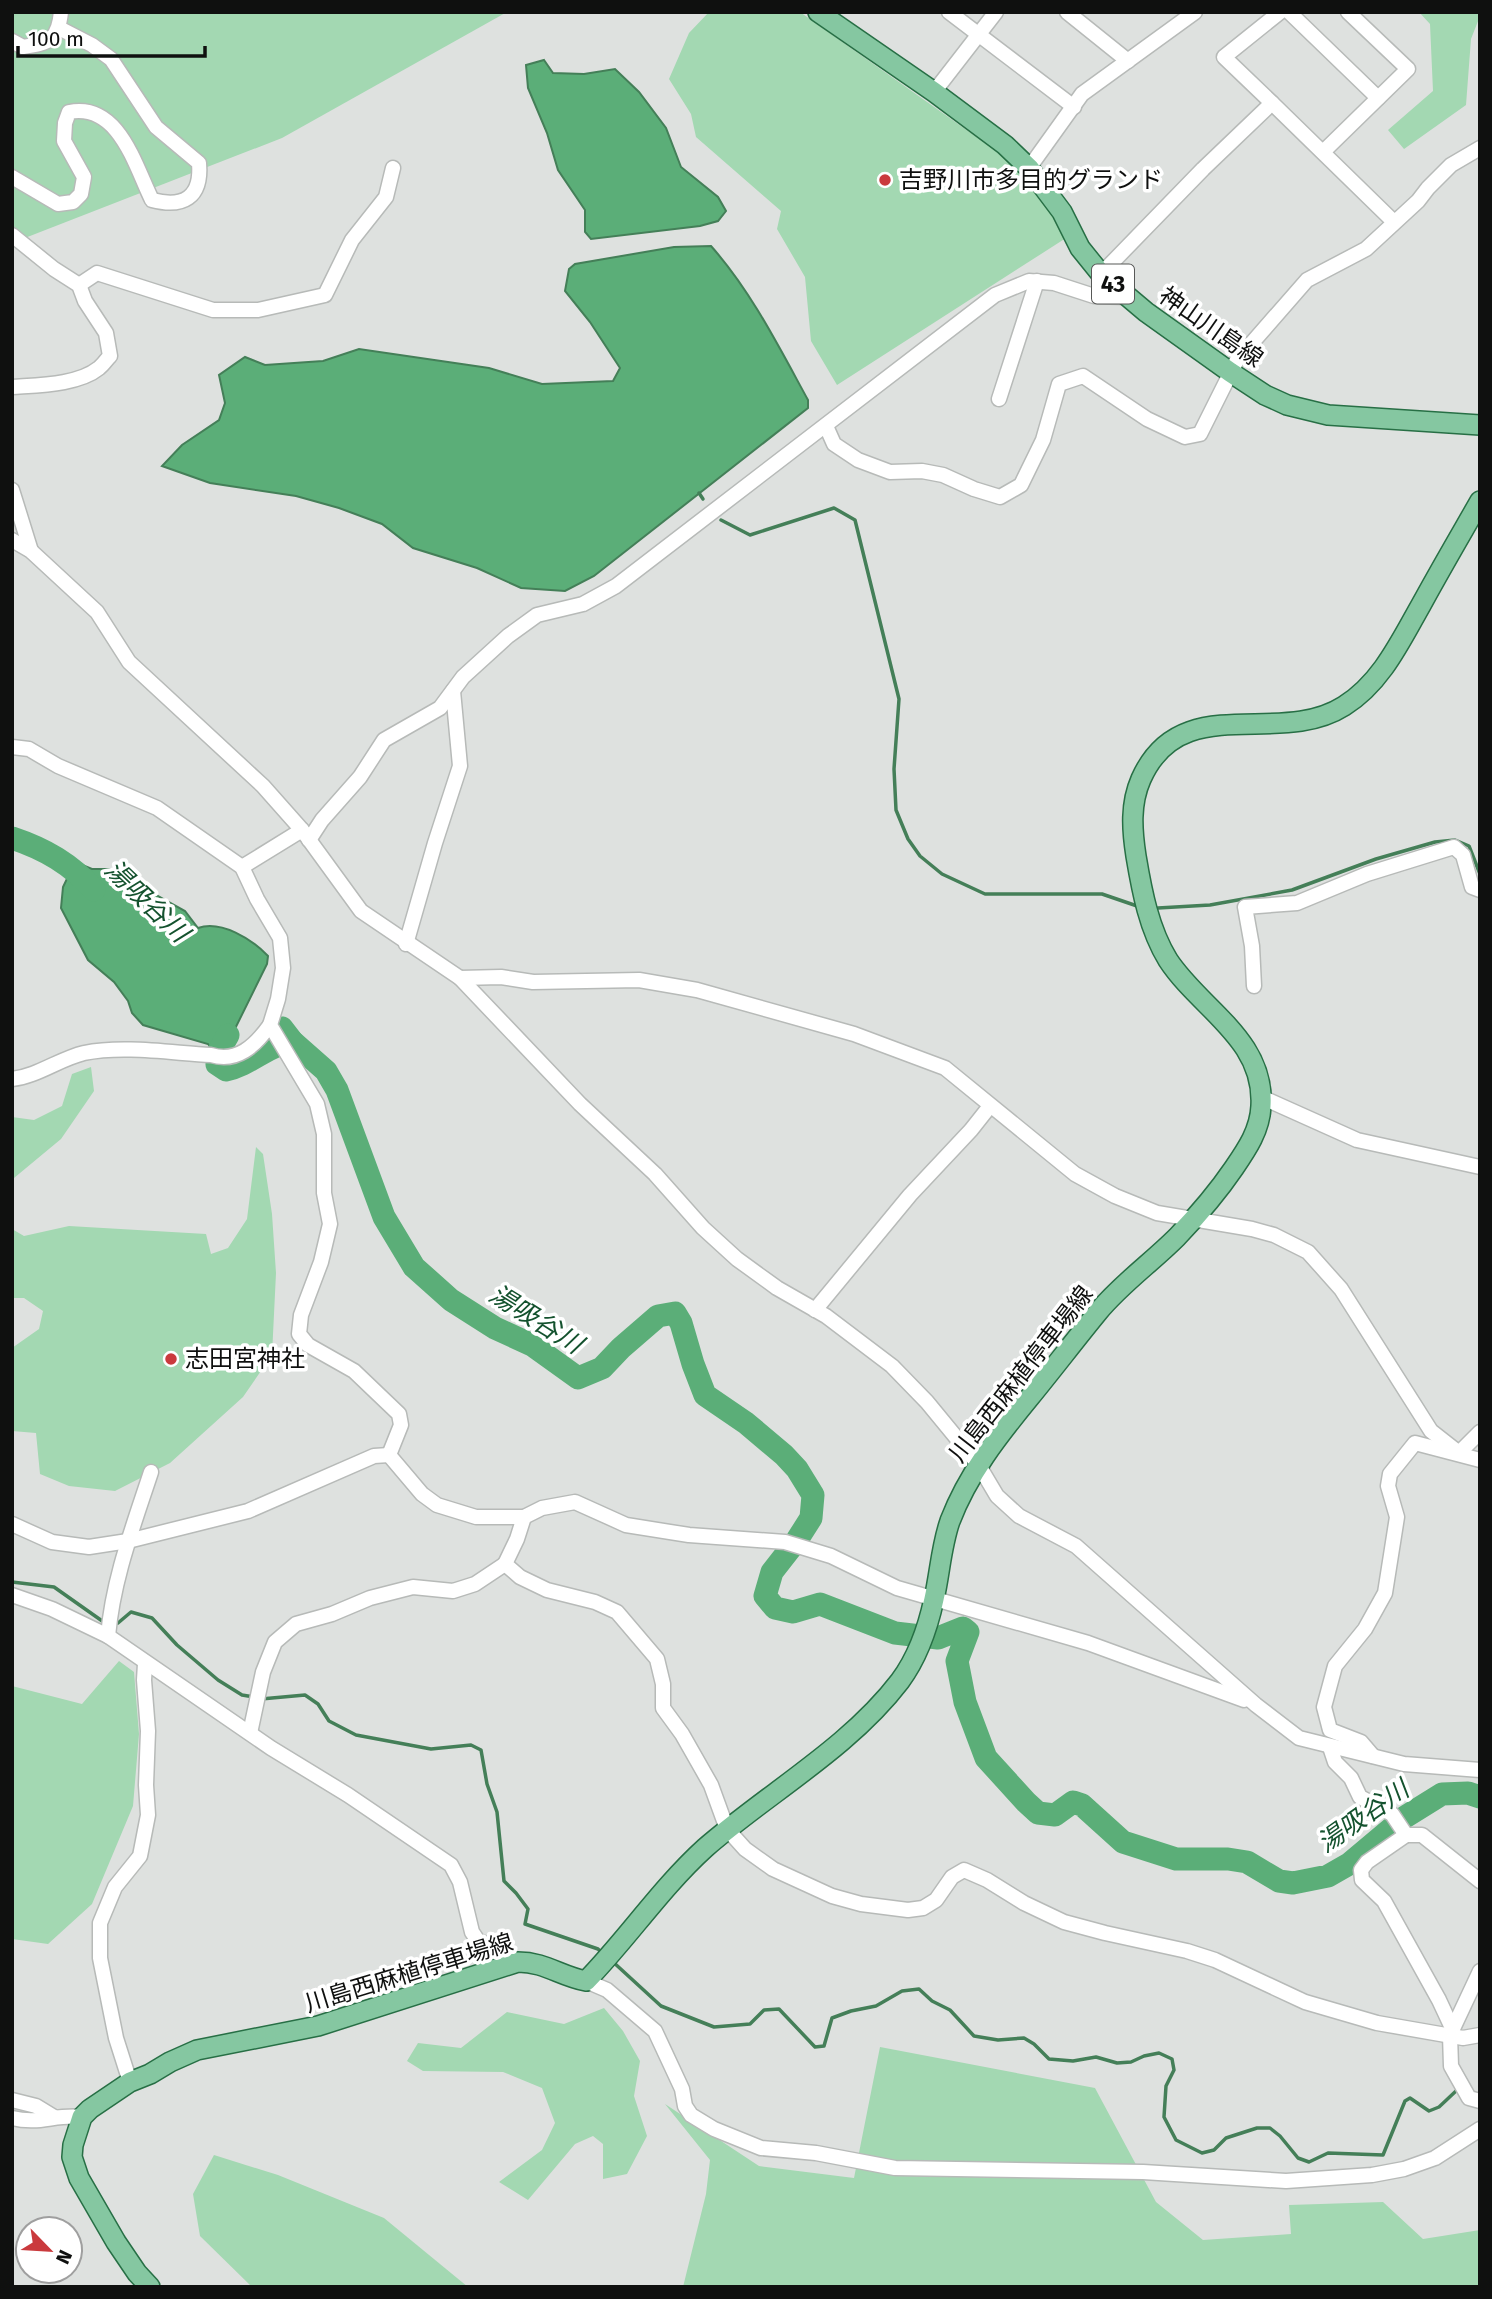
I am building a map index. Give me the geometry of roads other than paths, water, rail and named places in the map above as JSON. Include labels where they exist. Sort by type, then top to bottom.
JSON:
[{"type":"main road","name":"神山川島線","points":[[819,12],[1005,145],[1029,169],[1062,212],[1080,248],[1101,274],[1126,297],[1265,395],[1287,405],[1328,415],[1480,425]]},
{"type":"main road","name":"川島西麻植停車場線","points":[[82,2117],[130,2082],[197,2050],[318,2026],[518,1962],[540,1964],[586,1981],[673,1880],[727,1829],[798,1775],[876,1709],[900,1681],[918,1650],[934,1599],[949,1523],[978,1464],[1102,1307],[1209,1203],[1247,1149],[1259,1123],[1261,1097],[1256,1069],[1241,1040],[1176,971],[1155,935],[1141,884],[1132,833],[1136,791],[1144,772],[1156,755],[1171,741],[1188,732],[1225,724],[1286,725],[1306,722],[1344,706],[1361,694],[1388,662],[1480,501]]},
{"type":"main road","points":[[82,2117],[72,2151],[79,2178],[116,2242],[150,2287]]},
{"type":"street","points":[[12,41],[23,47],[52,39],[59,27],[61,12]]},
{"type":"street","points":[[949,12],[1074,107]]},
{"type":"street","points":[[934,92],[996,12]]},
{"type":"street","points":[[1067,12],[1128,61]]},
{"type":"street","points":[[1280,12],[1224,57],[1394,222]]},
{"type":"street","points":[[1289,12],[1378,98]]},
{"type":"street","points":[[1323,152],[1408,69],[1348,12]]},
{"type":"street","points":[[1029,169],[1082,94],[1188,14]]},
{"type":"street","points":[[12,177],[58,204],[73,202],[81,194],[83,177],[64,141],[65,123],[69,112],[82,110],[99,116],[113,126],[124,140],[152,200],[168,204],[185,201],[195,190],[200,176],[199,163],[156,127],[111,59],[59,27]]},
{"type":"street","points":[[1101,274],[1203,169],[1272,103]]},
{"type":"street","points":[[826,426],[834,444],[858,460],[890,472],[922,471],[943,475],[1000,497],[1021,485],[1043,440],[1059,384],[1083,376],[1147,419],[1185,437],[1200,434],[1237,360],[1307,279],[1366,249],[1418,201],[1451,165],[1480,148]]},
{"type":"street","points":[[79,285],[97,273],[213,310],[258,310],[326,295],[352,240],[386,197],[393,168]]},
{"type":"street","points":[[12,235],[54,269],[79,285],[85,301],[106,333],[110,356],[98,369],[72,379],[47,385],[12,387]]},
{"type":"street","points":[[242,867],[305,835],[360,777],[384,740],[440,708],[478,662],[527,622],[537,615],[583,604],[616,586],[995,295],[1029,281],[1037,281],[1054,283],[1094,296],[1126,297]]},
{"type":"street","points":[[999,399],[1037,281]]},
{"type":"street","points":[[12,490],[31,551]]},
{"type":"street","points":[[12,540],[31,551],[97,612],[129,662],[262,786],[305,835],[361,911],[460,978],[580,1104],[656,1174],[703,1228],[737,1259],[777,1288],[816,1310],[892,1366],[927,1402],[978,1464],[998,1496],[1019,1516],[1076,1546],[1256,1704],[1299,1738],[1404,1764],[1480,1770]]},
{"type":"street","points":[[407,944],[460,766],[453,691]]},
{"type":"street","points":[[12,747],[29,749],[58,766],[157,808],[242,867],[280,939],[283,968],[270,1025],[241,1055],[217,1057],[113,1050],[60,1060],[25,1077],[12,1079]]},
{"type":"street","points":[[1254,986],[1252,946],[1245,907],[1297,903],[1367,874],[1454,847],[1463,855],[1472,887],[1480,890]]},
{"type":"street","points":[[460,978],[501,976],[533,982],[639,980],[697,990],[854,1034],[945,1068],[1075,1174],[1115,1196],[1157,1213],[1274,1235],[1308,1252],[1341,1289],[1431,1431],[1459,1453]]},
{"type":"street","points":[[270,1025],[317,1104],[324,1134],[324,1193],[330,1224],[321,1262],[301,1315],[299,1334],[308,1345],[354,1371],[399,1414],[401,1425],[388,1455]]},
{"type":"street","points":[[1261,1097],[1357,1140],[1480,1167]]},
{"type":"street","points":[[816,1310],[910,1195],[971,1130],[990,1105]]},
{"type":"street","points":[[1459,1453],[1480,1432]]},
{"type":"street","points":[[1373,1756],[1361,1742],[1329,1730],[1324,1707],[1335,1667],[1365,1629],[1385,1593],[1397,1517],[1388,1486],[1390,1474],[1415,1443],[1480,1460]]},
{"type":"street","points":[[12,1524],[52,1542],[89,1547],[128,1541],[248,1511],[374,1455],[388,1455],[422,1494],[437,1506],[476,1517],[524,1517],[542,1508],[575,1502],[626,1525],[689,1535],[785,1542],[831,1556],[897,1588],[1131,1657],[1256,1704]]},
{"type":"street","points":[[108,1636],[110,1606],[118,1570],[151,1472]]},
{"type":"street","points":[[250,1733],[263,1672],[275,1642],[296,1625],[370,1598],[413,1587],[453,1591],[475,1584],[505,1563],[524,1517]]},
{"type":"street","points":[[505,1563],[520,1577],[547,1590],[596,1602],[617,1612],[657,1660],[663,1684],[663,1708],[682,1734],[711,1785],[727,1829],[744,1849],[773,1869],[842,1899],[908,1910],[923,1908],[936,1900],[952,1877],[964,1870],[1064,1922],[1215,1960],[1305,2002],[1377,2023],[1452,2033],[1463,2038],[1480,2035]]},
{"type":"street","points":[[12,1595],[51,1608],[108,1636],[145,1664],[451,1865],[460,1882],[472,1932],[478,1941],[495,1947],[518,1962]]},
{"type":"street","points":[[130,2082],[116,2038],[100,1958],[100,1923],[115,1886],[140,1856],[148,1815],[145,1664]]},
{"type":"street","points":[[1330,1747],[1335,1762],[1350,1778],[1360,1797],[1392,1814],[1404,1832],[1422,1835],[1480,1881]]},
{"type":"street","points":[[1404,1832],[1367,1862],[1361,1870],[1362,1880],[1389,1909],[1439,2000],[1452,2033]]},
{"type":"street","points":[[1480,1971],[1452,2033],[1451,2066],[1469,2098],[1480,2101]]},
{"type":"street","points":[[586,1981],[607,1990],[655,2031],[691,2115],[714,2129],[761,2148],[816,2153],[895,2168],[1143,2172],[1286,2181],[1372,2175],[1404,2169],[1435,2158],[1480,2129]]},
{"type":"street","points":[[12,2100],[36,2106],[54,2117]]},
{"type":"street","points":[[12,2118],[39,2122],[54,2117],[82,2117]]},
{"type":"water","points":[[544,60],[553,73],[584,74],[615,69],[639,92],[666,128],[681,167],[718,197],[726,211],[718,221],[700,226],[591,239],[585,232],[585,210],[558,170],[547,133],[528,88],[526,65]]},
{"type":"water","points":[[711,246],[764,320],[808,400],[808,408],[594,576],[565,591],[521,588],[477,568],[413,548],[382,524],[339,508],[296,496],[210,483],[162,466],[182,445],[219,420],[225,403],[219,375],[245,357],[265,365],[323,361],[359,349],[489,368],[542,384],[613,381],[620,368],[590,322],[565,291],[569,269],[575,264],[674,247]]},
{"type":"water","points":[[75,862],[92,869],[113,869],[136,879],[147,890],[185,911],[198,928],[216,927],[236,933],[254,943],[268,956],[267,964],[225,1049],[212,1049],[208,1044],[143,1025],[132,1013],[128,1001],[114,982],[88,960],[61,908],[63,887]]},
{"type":"waterway","points":[[699,493],[703,499]]},
{"type":"waterway","points":[[721,520],[750,535],[834,508],[855,520],[899,699],[894,769],[896,810],[908,839],[920,856],[942,874],[985,894],[1102,894],[1140,907]]},
{"type":"waterway","name":"湯吸谷川","points":[[12,838],[57,858],[94,890]]},
{"type":"waterway","points":[[1158,908],[1210,905],[1292,890],[1376,859],[1435,842],[1455,840],[1469,846],[1480,874]]},
{"type":"waterway","name":"湯吸谷川","points":[[282,1028],[292,1041],[326,1071],[337,1090],[384,1217],[414,1267],[451,1300],[495,1328],[532,1345],[578,1378],[602,1368],[658,1316],[675,1313],[681,1323],[705,1395],[746,1423],[784,1455],[797,1469],[813,1495],[811,1518],[772,1572],[765,1596],[775,1608],[793,1612],[820,1604],[895,1633],[938,1638],[963,1628],[968,1632],[957,1661],[965,1702],[986,1758],[1038,1813],[1055,1815],[1073,1802],[1082,1805],[1123,1842],[1176,1859],[1228,1859],[1247,1862],[1279,1881],[1293,1883],[1328,1876],[1349,1864],[1405,1817],[1442,1794],[1468,1793],[1480,1797]]},
{"type":"waterway","points":[[228,1035],[219,1051],[217,1064],[226,1070],[292,1041]]},
{"type":"waterway","points":[[12,1582],[54,1587],[105,1623]]},
{"type":"waterway","points":[[118,1623],[131,1612],[152,1618],[177,1645],[218,1680],[242,1695],[254,1697]]},
{"type":"waterway","points":[[261,1699],[305,1695],[318,1704],[329,1721],[356,1735],[431,1749],[471,1745],[481,1750],[487,1784],[497,1812],[504,1881],[528,1909],[525,1924],[598,1949],[603,1954]]},
{"type":"waterway","points":[[612,1961],[661,2006],[714,2027],[750,2024],[764,2010],[779,2009],[815,2047],[824,2046],[832,2018],[876,2006],[902,1991],[919,1989],[932,2001],[950,2010],[974,2036],[998,2040],[1024,2038],[1049,2059],[1073,2061],[1096,2057],[1117,2063],[1131,2062],[1159,2053],[1172,2059],[1174,2070],[1166,2086],[1164,2117],[1176,2140],[1202,2153],[1214,2150],[1226,2138],[1257,2128],[1270,2128],[1298,2158],[1309,2162],[1328,2153],[1383,2155],[1405,2101],[1410,2098],[1429,2111],[1439,2107],[1456,2091]]},
{"type":"place","name":"吉野川市多目的グランド","points":[[885,180]]},
{"type":"place","name":"志田宮神社","points":[[171,1359]]}]
